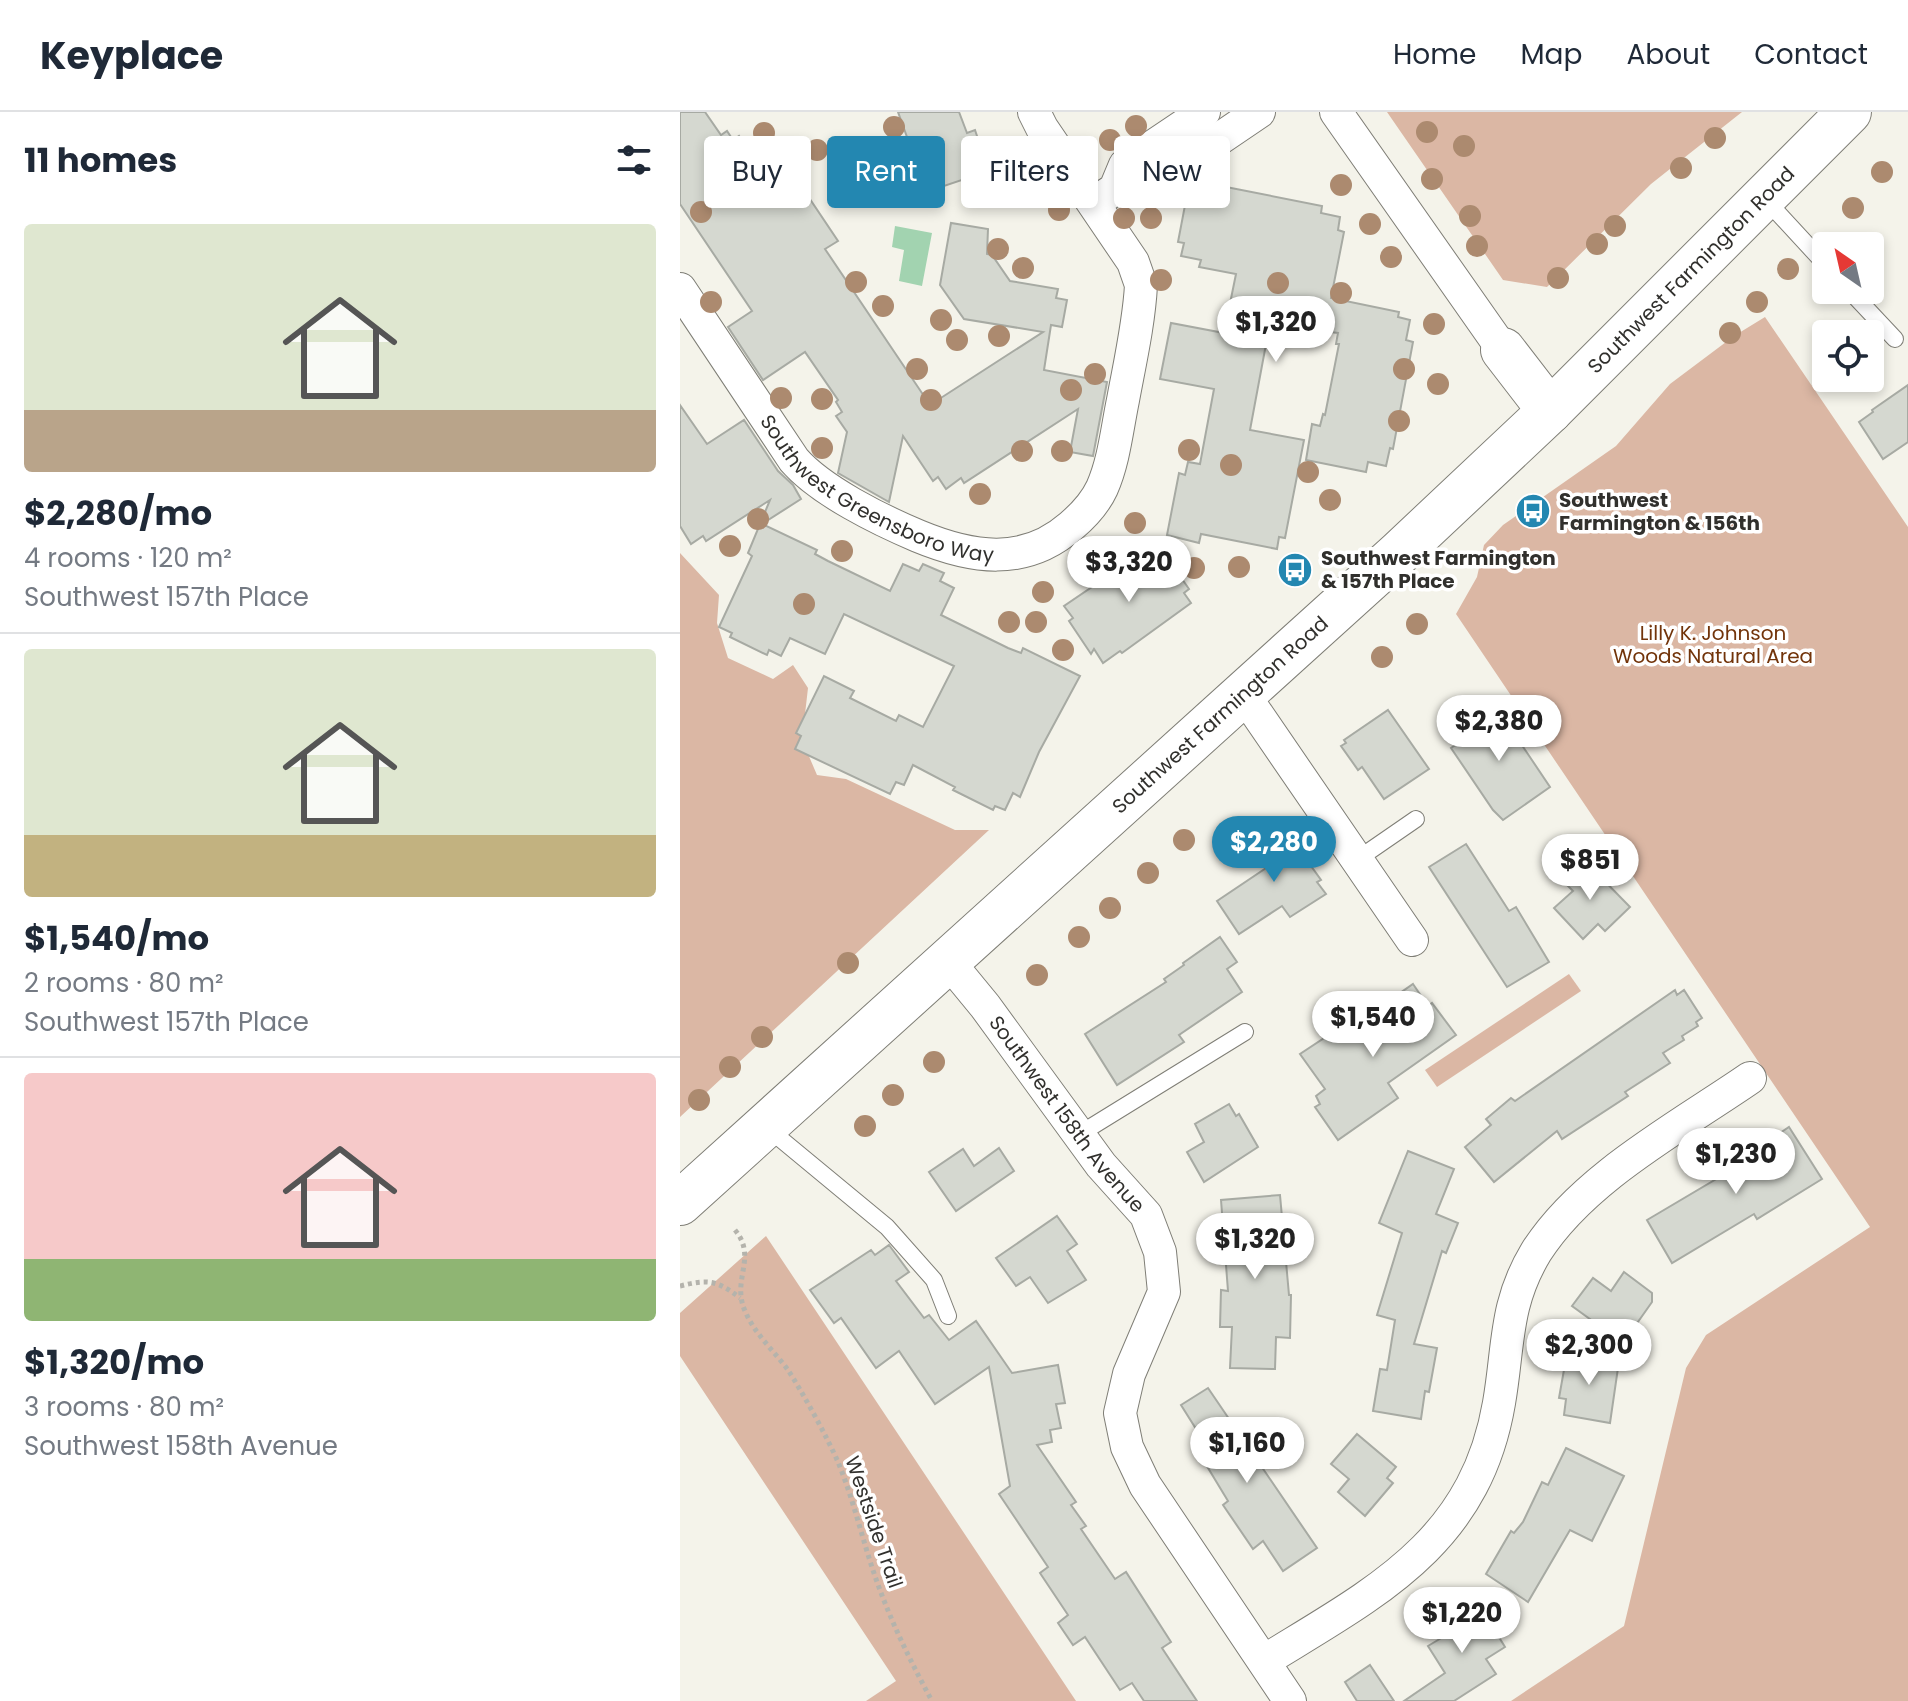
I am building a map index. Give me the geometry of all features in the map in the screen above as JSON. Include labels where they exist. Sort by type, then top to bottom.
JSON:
[{"type":"main road","name":"Southwest Farmington Road","points":[[680,1203],[1244,695],[1550,411],[1849,112]]},
{"type":"main road","points":[[1503,350],[1550,411]]},
{"type":"street","name":"Southwest Greensboro Way","points":[[680,289],[805,472],[817,482],[888,522],[953,550],[978,555],[1016,553],[1058,536],[1083,516],[1101,490],[1109,470],[1141,285],[1104,196],[1042,128],[1034,112]]},
{"type":"street","points":[[1104,196],[1125,165],[1204,112]]},
{"type":"street","points":[[1104,196],[1144,190],[1259,112]]},
{"type":"street","points":[[1336,112],[1503,350]]},
{"type":"street","points":[[1244,695],[1412,940]]},
{"type":"street","name":"Southwest 158th Avenue","points":[[948,961],[985,1006],[1101,1165],[1146,1215],[1160,1252],[1164,1292],[1129,1374],[1120,1413],[1127,1447],[1145,1485],[1290,1701]]},
{"type":"street","points":[[1264,1661],[1378,1591],[1419,1556],[1449,1524],[1468,1496],[1489,1448],[1517,1289],[1556,1223],[1583,1196],[1620,1167],[1750,1078]]},
{"type":"lane","points":[[1764,198],[1812,250]]},
{"type":"lane","points":[[1862,304],[1895,339]]},
{"type":"lane","points":[[1358,859],[1416,819]]},
{"type":"lane","points":[[1078,1135],[1245,1032]]},
{"type":"lane","points":[[765,1126],[887,1227],[934,1280],[948,1316]]},
{"type":"path","points":[[735,1230],[746,1247],[740,1277],[741,1299]]},
{"type":"path","points":[[680,1286],[702,1280],[714,1282],[741,1299]]},
{"type":"path","name":"Westside Trail","points":[[741,1299],[750,1321],[789,1372],[838,1461],[880,1592],[932,1701]]},
{"type":"green space","points":[[1387,112],[1742,112],[1651,184],[1547,287],[1503,280]]},
{"type":"green space","name":"Lilly K. Johnson Woods Natural Area","points":[[1765,317],[1812,386],[1812,392],[1816,392],[1908,527],[1908,1701],[1511,1701],[1624,1626],[1686,1368],[1706,1335],[1870,1227],[1456,614],[1477,577],[1484,545],[1503,525],[1616,446],[1670,384]]},
{"type":"green space","points":[[680,553],[719,595],[717,623],[728,658],[773,679],[793,665],[808,688],[802,740],[817,775],[846,779],[955,830],[989,830],[680,1117]]},
{"type":"green space","points":[[1569,974],[1581,991],[1437,1087],[1425,1070]]},
{"type":"green space","points":[[766,1236],[1076,1701],[866,1701],[896,1681],[680,1356],[680,1313]]},
{"type":"shaded area","points":[[895,226],[932,233],[922,286],[899,281],[904,250],[892,247]]},
{"type":"building","points":[[680,112],[705,112],[721,135],[727,131],[730,136],[704,136],[704,208],[811,208],[811,201],[838,241],[825,249],[930,405],[1043,332],[964,319],[940,285],[951,223],[988,229],[987,254],[992,255],[1010,281],[1058,289],[1056,298],[1067,300],[1062,327],[1051,325],[1044,370],[1107,382],[1093,456],[1070,452],[1078,409],[964,483],[961,478],[946,489],[938,477],[933,481],[903,436],[889,502],[838,473],[847,432],[836,416],[842,412],[836,402],[838,400],[805,352],[763,380],[728,327],[752,311],[680,204]]},
{"type":"building","points":[[898,112],[959,112],[967,133],[975,130],[977,136],[961,136],[961,180],[945,186],[945,136],[907,136]]},
{"type":"building","points":[[1230,188],[1322,206],[1321,213],[1340,217],[1338,230],[1344,232],[1331,298],[1399,312],[1398,317],[1410,320],[1406,340],[1413,342],[1393,449],[1390,448],[1386,466],[1368,462],[1366,472],[1306,460],[1312,424],[1320,426],[1325,415],[1339,344],[1336,344],[1338,333],[1329,332],[1331,323],[1272,312],[1250,430],[1304,440],[1285,538],[1279,537],[1277,549],[1201,534],[1199,543],[1167,535],[1179,473],[1185,475],[1188,462],[1200,464],[1214,389],[1160,379],[1171,323],[1224,333],[1236,274],[1199,267],[1201,260],[1181,256],[1184,243],[1178,242],[1184,208],[1230,208]]},
{"type":"building","points":[[1908,385],[1908,442],[1883,459],[1859,422]]},
{"type":"building","points":[[680,405],[707,444],[744,420],[778,471],[793,485],[801,499],[762,524],[817,550],[815,554],[890,591],[903,564],[919,571],[923,564],[944,573],[940,581],[954,588],[941,615],[1008,648],[1021,653],[1023,648],[1080,676],[1039,752],[1020,797],[1013,793],[1005,810],[995,806],[993,810],[913,765],[904,785],[896,782],[890,794],[795,749],[801,736],[796,733],[824,676],[854,691],[850,698],[896,721],[899,715],[923,727],[954,666],[844,614],[825,654],[790,638],[781,656],[769,650],[767,655],[730,637],[732,633],[719,627],[752,556],[748,553],[770,500],[706,541],[703,536],[691,544],[680,526]]},
{"type":"building","points":[[1157,543],[1189,589],[1184,593],[1191,603],[1122,653],[1120,651],[1103,663],[1094,649],[1091,654],[1069,621],[1073,618],[1064,606]]},
{"type":"building","points":[[1493,702],[1550,787],[1503,820],[1451,748],[1467,737],[1458,726]]},
{"type":"building","points":[[1388,710],[1429,769],[1384,799],[1362,767],[1358,770],[1341,746],[1346,743],[1344,740]]},
{"type":"building","points":[[1280,823],[1321,880],[1317,882],[1326,894],[1290,917],[1282,906],[1239,934],[1217,901],[1272,864],[1256,840]]},
{"type":"building","points":[[1466,844],[1509,911],[1516,907],[1549,962],[1507,987],[1429,867]]},
{"type":"building","points":[[1585,861],[1630,907],[1605,931],[1598,924],[1583,939],[1554,908],[1573,891],[1563,881]]},
{"type":"building","points":[[1220,937],[1237,962],[1227,969],[1242,992],[1179,1035],[1184,1042],[1117,1085],[1085,1034],[1166,982],[1164,979],[1183,963]]},
{"type":"building","points":[[1413,984],[1428,1006],[1432,1003],[1456,1035],[1388,1083],[1398,1098],[1338,1140],[1315,1107],[1320,1104],[1316,1096],[1325,1089],[1300,1054],[1347,1023],[1350,1028]]},
{"type":"building","points":[[1675,990],[1677,995],[1684,990],[1702,1018],[1696,1022],[1698,1026],[1682,1036],[1684,1040],[1663,1053],[1670,1063],[1625,1092],[1628,1096],[1562,1139],[1557,1131],[1494,1182],[1465,1147],[1491,1125],[1486,1119],[1511,1098],[1515,1101]]},
{"type":"building","points":[[1229,1104],[1236,1116],[1239,1114],[1258,1147],[1204,1182],[1187,1152],[1204,1142],[1195,1124]]},
{"type":"building","points":[[1789,1127],[1822,1179],[1757,1219],[1754,1214],[1672,1263],[1647,1220],[1728,1172],[1726,1170]]},
{"type":"building","points":[[999,1148],[1014,1171],[956,1211],[929,1172],[963,1149],[974,1166]]},
{"type":"building","points":[[1408,1151],[1454,1169],[1436,1214],[1458,1223],[1446,1253],[1442,1251],[1414,1344],[1437,1348],[1421,1419],[1373,1411],[1380,1369],[1387,1370],[1395,1320],[1377,1315],[1402,1233],[1379,1223]]},
{"type":"building","points":[[1280,1195],[1291,1295],[1290,1338],[1276,1337],[1275,1369],[1230,1368],[1232,1327],[1220,1327],[1221,1290],[1228,1291],[1221,1200]]},
{"type":"building","points":[[1057,1216],[1077,1244],[1067,1251],[1086,1280],[1048,1303],[1030,1277],[1016,1286],[996,1258]]},
{"type":"building","points":[[889,1245],[909,1272],[896,1281],[924,1318],[929,1315],[949,1340],[976,1321],[1012,1373],[1058,1365],[1065,1403],[1056,1404],[1061,1428],[1050,1430],[1052,1442],[1037,1445],[1076,1502],[1071,1505],[1086,1526],[1081,1529],[1115,1579],[1126,1572],[1171,1642],[1162,1648],[1197,1701],[1144,1701],[1132,1683],[1120,1690],[1085,1637],[1073,1645],[1058,1623],[1068,1615],[1040,1573],[1048,1567],[999,1494],[1010,1486],[989,1367],[935,1404],[899,1351],[876,1368],[841,1318],[834,1323],[810,1290],[871,1250],[875,1255]]},
{"type":"building","points":[[1624,1272],[1652,1293],[1652,1302],[1623,1343],[1572,1306],[1593,1278],[1611,1291]]},
{"type":"building","points":[[1567,1353],[1619,1361],[1610,1423],[1564,1415],[1566,1399],[1559,1398]]},
{"type":"building","points":[[1208,1388],[1317,1548],[1283,1571],[1263,1541],[1253,1549],[1223,1505],[1228,1501],[1199,1453],[1208,1448],[1181,1405]]},
{"type":"building","points":[[1357,1434],[1396,1467],[1387,1478],[1393,1483],[1365,1516],[1338,1492],[1349,1479],[1331,1464]]},
{"type":"building","points":[[1566,1448],[1624,1476],[1592,1541],[1570,1530],[1528,1602],[1486,1574],[1511,1531],[1514,1533],[1523,1522],[1542,1482],[1548,1485]]},
{"type":"building","points":[[1474,1597],[1505,1647],[1486,1659],[1496,1674],[1454,1701],[1404,1701],[1445,1673],[1428,1646],[1453,1631],[1444,1615]]},
{"type":"building","points":[[1370,1665],[1394,1701],[1357,1701],[1345,1682]]},
{"type":"place","name":"Southwest Farmington & 156th","points":[[1533,511]]},
{"type":"place","name":"Southwest Farmington & 157th Place","points":[[1295,570]]}]
